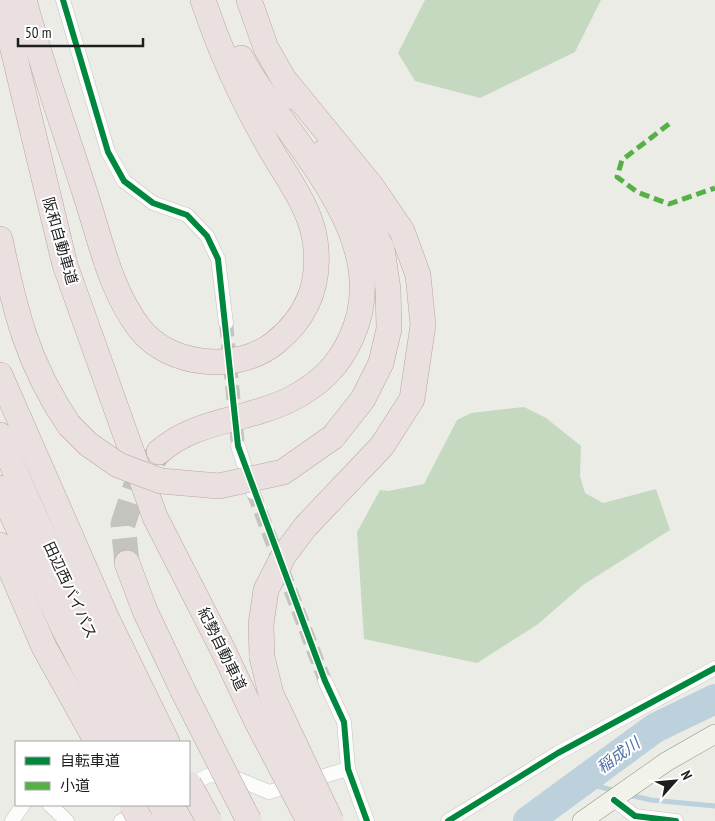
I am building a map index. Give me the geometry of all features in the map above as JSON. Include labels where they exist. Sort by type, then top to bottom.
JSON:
[{"type":"highway","name":"阪和自動車道","points":[[1,0],[65,265],[139,476]]},
{"type":"highway","points":[[24,0],[114,286],[140,329],[155,343],[188,358],[213,362],[229,362],[252,356],[272,346],[291,330],[306,309],[315,278],[315,239],[298,193],[266,142],[215,35],[203,0]]},
{"type":"highway","points":[[159,452],[172,441],[204,426],[289,400],[320,382],[344,353],[358,323],[364,286],[358,245],[337,202],[248,71],[231,38],[218,0]]},
{"type":"highway","points":[[0,239],[18,319],[30,356],[48,394],[69,425],[88,444],[118,464],[161,481],[219,486],[283,472],[333,438],[363,399],[381,363],[389,329],[388,289],[382,249],[359,202],[317,141],[287,83],[266,48],[249,0]]},
{"type":"highway","points":[[287,83],[372,187],[402,231],[418,275],[423,324],[412,399],[382,446],[306,526],[284,555],[266,590],[261,624],[262,657],[272,694],[331,821]]},
{"type":"highway","points":[[0,375],[107,619],[167,741]]},
{"type":"highway","name":"田辺西バイパス","points":[[0,435],[14,470],[96,647],[145,741]]},
{"type":"highway","name":"紀勢自動車道","points":[[139,476],[155,517],[223,650],[256,720],[310,821]]},
{"type":"highway","name":"田辺西バイパス","points":[[0,488],[64,629],[122,741]]},
{"type":"highway","points":[[0,546],[44,647],[96,741]]},
{"type":"highway","points":[[127,563],[145,611],[182,689],[250,821]]},
{"type":"highway","points":[[190,787],[209,821]]},
{"type":"highway","points":[[133,806],[141,821]]},
{"type":"highway","points":[[155,806],[165,821]]},
{"type":"highway","points":[[180,806],[188,821]]},
{"type":"main road","points":[[582,821],[666,762],[715,734]]},
{"type":"street","points":[[63,0],[108,152],[124,181],[153,203],[187,215],[206,236],[218,259],[226,323]]},
{"type":"street","points":[[238,446],[253,492]]},
{"type":"street","points":[[448,821],[558,753],[715,668]]},
{"type":"street","points":[[325,681],[344,722],[348,769],[367,821]]},
{"type":"street","points":[[190,784],[209,775],[235,778],[269,792],[348,769]]},
{"type":"street","points":[[614,800],[635,816],[676,821]]},
{"type":"street","points":[[12,821],[22,806]]},
{"type":"street","points":[[51,806],[67,821]]},
{"type":"street","points":[[122,821],[152,806]]},
{"type":"green space","points":[[425,0],[601,0],[575,52],[480,98],[415,81],[398,53]]},
{"type":"green space","points":[[524,407],[546,418],[581,446],[580,476],[585,493],[603,503],[656,489],[670,530],[583,585],[538,624],[477,663],[364,639],[357,532],[380,490],[388,491],[424,484],[457,420],[471,413]]},
{"type":"waterway","name":"稲成川","points":[[528,821],[655,728],[715,699]]},
{"type":"waterway","points":[[581,782],[616,791]]},
{"type":"waterway","points":[[629,795],[651,800],[715,806]]},
{"type":"tunnel","points":[[226,323],[238,446]]},
{"type":"tunnel","points":[[127,563],[123,524],[135,488],[159,452]]},
{"type":"tunnel","points":[[253,492],[325,681]]},
{"type":"marked path","points":[[669,124],[622,160],[617,177],[637,192],[669,204],[715,188]]},
{"type":"cycle path","points":[[63,0],[108,152],[124,181],[153,203],[187,215],[207,236],[218,259],[238,446],[325,681],[344,722],[348,769],[367,821]]},
{"type":"cycle path","points":[[448,821],[558,753],[715,668]]},
{"type":"cycle path","points":[[614,800],[635,816],[676,821]]}]
